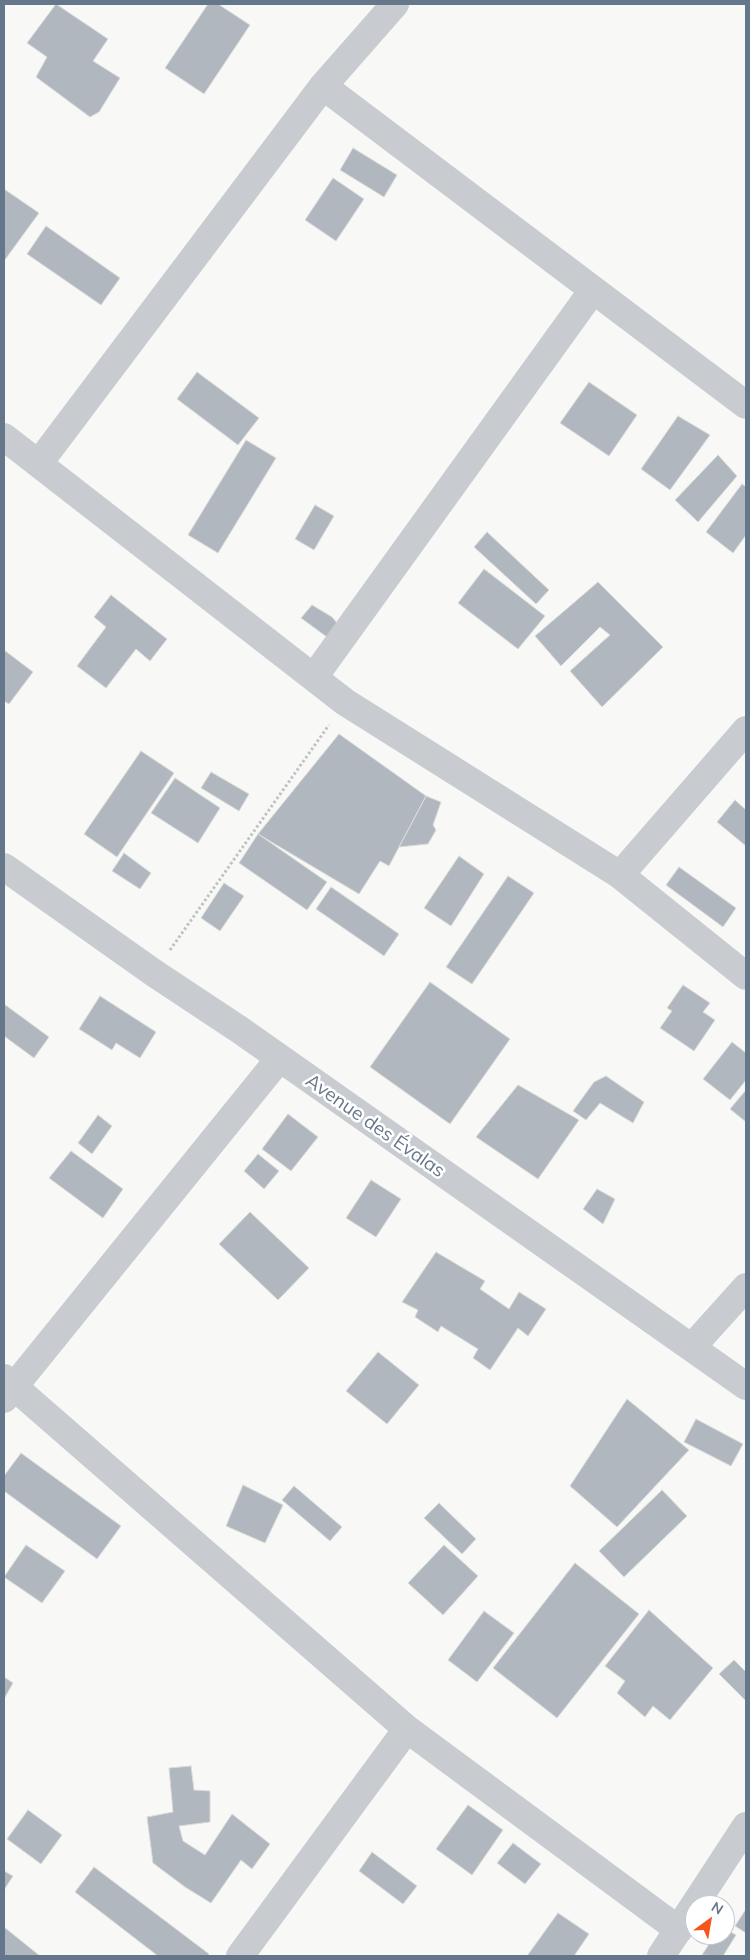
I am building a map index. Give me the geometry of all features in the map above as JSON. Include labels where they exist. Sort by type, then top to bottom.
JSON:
[{"type":"street","points":[[38,463],[323,86],[394,4]]},
{"type":"street","points":[[323,86],[746,405]]},
{"type":"street","points":[[314,677],[593,290]]},
{"type":"street","points":[[4,437],[345,702],[620,876],[746,976]]},
{"type":"street","points":[[620,876],[746,730]]},
{"type":"street","name":"Avenue des Évalas","points":[[4,867],[240,1030],[746,1386]]},
{"type":"street","points":[[279,1059],[7,1388],[407,1729],[679,1930]]},
{"type":"street","points":[[692,1347],[746,1287]]},
{"type":"street","points":[[240,1956],[407,1729]]},
{"type":"street","points":[[661,1956],[746,1826]]},
{"type":"path","points":[[154,972],[345,702]]},
{"type":"building","points":[[56,4],[108,39],[93,61],[120,78],[99,112],[90,117],[36,77],[47,57],[27,43]]},
{"type":"building","points":[[208,4],[218,4],[250,25],[204,94],[165,68]]},
{"type":"building","points":[[353,148],[397,175],[384,197],[340,170]]},
{"type":"building","points":[[333,178],[364,199],[336,241],[305,220]]},
{"type":"building","points":[[4,189],[39,213],[4,261]]},
{"type":"building","points":[[46,226],[120,278],[101,305],[27,254]]},
{"type":"building","points":[[197,372],[259,418],[238,445],[177,399]]},
{"type":"building","points":[[589,382],[637,415],[609,456],[560,423]]},
{"type":"building","points":[[678,416],[710,435],[670,490],[641,469]]},
{"type":"building","points":[[246,440],[276,458],[218,553],[188,535]]},
{"type":"building","points":[[718,455],[737,476],[698,522],[675,500]]},
{"type":"building","points":[[742,484],[746,487],[746,535],[733,553],[706,532]]},
{"type":"building","points":[[315,505],[334,516],[314,550],[295,539]]},
{"type":"building","points":[[487,532],[549,590],[536,604],[474,547]]},
{"type":"building","points":[[484,569],[545,616],[518,649],[458,603]]},
{"type":"building","points":[[598,582],[663,647],[602,707],[570,671],[610,635],[600,627],[561,666],[535,636]]},
{"type":"building","points":[[111,595],[167,639],[150,661],[136,649],[106,688],[77,666],[106,627],[94,617]]},
{"type":"building","points":[[312,605],[332,617],[337,623],[327,637],[301,618]]},
{"type":"building","points":[[4,650],[33,672],[9,704],[4,701]]},
{"type":"building","points":[[339,734],[426,796],[389,866],[380,861],[359,894],[258,834]]},
{"type":"building","points":[[141,751],[174,773],[117,857],[84,834]]},
{"type":"building","points":[[211,772],[249,794],[239,811],[201,788]]},
{"type":"building","points":[[175,778],[220,808],[198,843],[151,813]]},
{"type":"building","points":[[426,796],[441,802],[433,825],[436,830],[428,844],[399,847]]},
{"type":"building","points":[[735,800],[746,810],[746,846],[717,822]]},
{"type":"building","points":[[258,834],[327,882],[307,910],[239,863]]},
{"type":"building","points":[[124,853],[151,873],[140,889],[112,871]]},
{"type":"building","points":[[459,856],[484,874],[451,926],[424,908]]},
{"type":"building","points":[[679,867],[736,908],[723,927],[666,885]]},
{"type":"building","points":[[508,876],[534,893],[472,984],[446,967]]},
{"type":"building","points":[[224,883],[244,896],[220,931],[201,918]]},
{"type":"building","points":[[331,887],[399,934],[384,956],[316,909]]},
{"type":"building","points":[[430,982],[510,1039],[450,1124],[370,1067]]},
{"type":"building","points":[[683,985],[710,1003],[703,1012],[715,1020],[694,1051],[660,1028],[672,1011],[667,1008]]},
{"type":"building","points":[[100,996],[156,1032],[140,1058],[116,1043],[112,1050],[79,1029]]},
{"type":"building","points":[[4,1004],[49,1037],[34,1058],[4,1036]]},
{"type":"building","points":[[732,1042],[746,1053],[746,1080],[730,1100],[703,1079]]},
{"type":"building","points":[[606,1076],[644,1102],[633,1123],[600,1103],[586,1120],[573,1111],[594,1082]]},
{"type":"building","points":[[518,1085],[579,1120],[538,1179],[476,1137]]},
{"type":"building","points":[[746,1090],[746,1122],[730,1109]]},
{"type":"building","points":[[288,1114],[318,1137],[291,1171],[262,1149]]},
{"type":"building","points":[[98,1115],[112,1126],[92,1154],[78,1143]]},
{"type":"building","points":[[71,1151],[123,1189],[103,1218],[49,1178]]},
{"type":"building","points":[[258,1154],[279,1171],[264,1189],[244,1171]]},
{"type":"building","points":[[371,1180],[401,1199],[376,1237],[346,1218]]},
{"type":"building","points":[[597,1189],[615,1199],[603,1224],[583,1209]]},
{"type":"building","points":[[250,1212],[309,1268],[278,1300],[219,1244]]},
{"type":"building","points":[[436,1252],[485,1281],[480,1289],[509,1309],[519,1292],[546,1309],[528,1336],[518,1328],[490,1370],[473,1358],[478,1349],[441,1326],[438,1332],[415,1317],[418,1310],[402,1302]]},
{"type":"building","points":[[378,1352],[419,1385],[387,1424],[346,1391]]},
{"type":"building","points":[[627,1399],[689,1450],[617,1527],[570,1486]]},
{"type":"building","points":[[696,1419],[743,1444],[731,1466],[684,1442]]},
{"type":"building","points":[[21,1453],[121,1526],[97,1559],[4,1491],[4,1476]]},
{"type":"building","points":[[243,1485],[283,1505],[265,1543],[226,1526]]},
{"type":"building","points":[[294,1486],[342,1527],[330,1541],[282,1500]]},
{"type":"building","points":[[662,1490],[687,1516],[624,1577],[599,1551]]},
{"type":"building","points":[[439,1503],[476,1539],[462,1554],[424,1518]]},
{"type":"building","points":[[26,1545],[65,1571],[42,1603],[4,1577]]},
{"type":"building","points":[[444,1545],[478,1576],[443,1615],[408,1583]]},
{"type":"building","points":[[575,1563],[639,1614],[557,1718],[493,1668]]},
{"type":"building","points":[[649,1610],[713,1668],[670,1720],[653,1706],[645,1717],[617,1693],[625,1681],[605,1666]]},
{"type":"building","points":[[484,1611],[514,1633],[477,1682],[448,1660]]},
{"type":"building","points":[[734,1660],[746,1672],[746,1701],[719,1674]]},
{"type":"building","points":[[4,1677],[13,1683],[4,1699]]},
{"type":"building","points":[[191,1766],[194,1790],[210,1791],[210,1822],[179,1826],[183,1841],[205,1855],[232,1814],[270,1844],[252,1869],[241,1860],[211,1903],[185,1887],[153,1863],[147,1817],[173,1812],[169,1768]]},
{"type":"building","points":[[468,1805],[503,1830],[472,1875],[436,1849]]},
{"type":"building","points":[[28,1810],[62,1835],[41,1864],[7,1839]]},
{"type":"building","points":[[513,1843],[541,1864],[525,1884],[497,1863]]},
{"type":"building","points":[[372,1852],[417,1886],[403,1904],[359,1871]]},
{"type":"building","points":[[94,1867],[209,1954],[208,1956],[158,1956],[75,1892]]},
{"type":"building","points":[[4,1871],[13,1876],[4,1890]]},
{"type":"building","points":[[746,1909],[746,1933],[735,1926]]},
{"type":"building","points":[[558,1913],[589,1934],[574,1956],[527,1956]]},
{"type":"building","points":[[4,1927],[40,1956],[4,1956]]},
{"type":"building","points":[[708,1945],[730,1945],[723,1956],[702,1955]]}]
